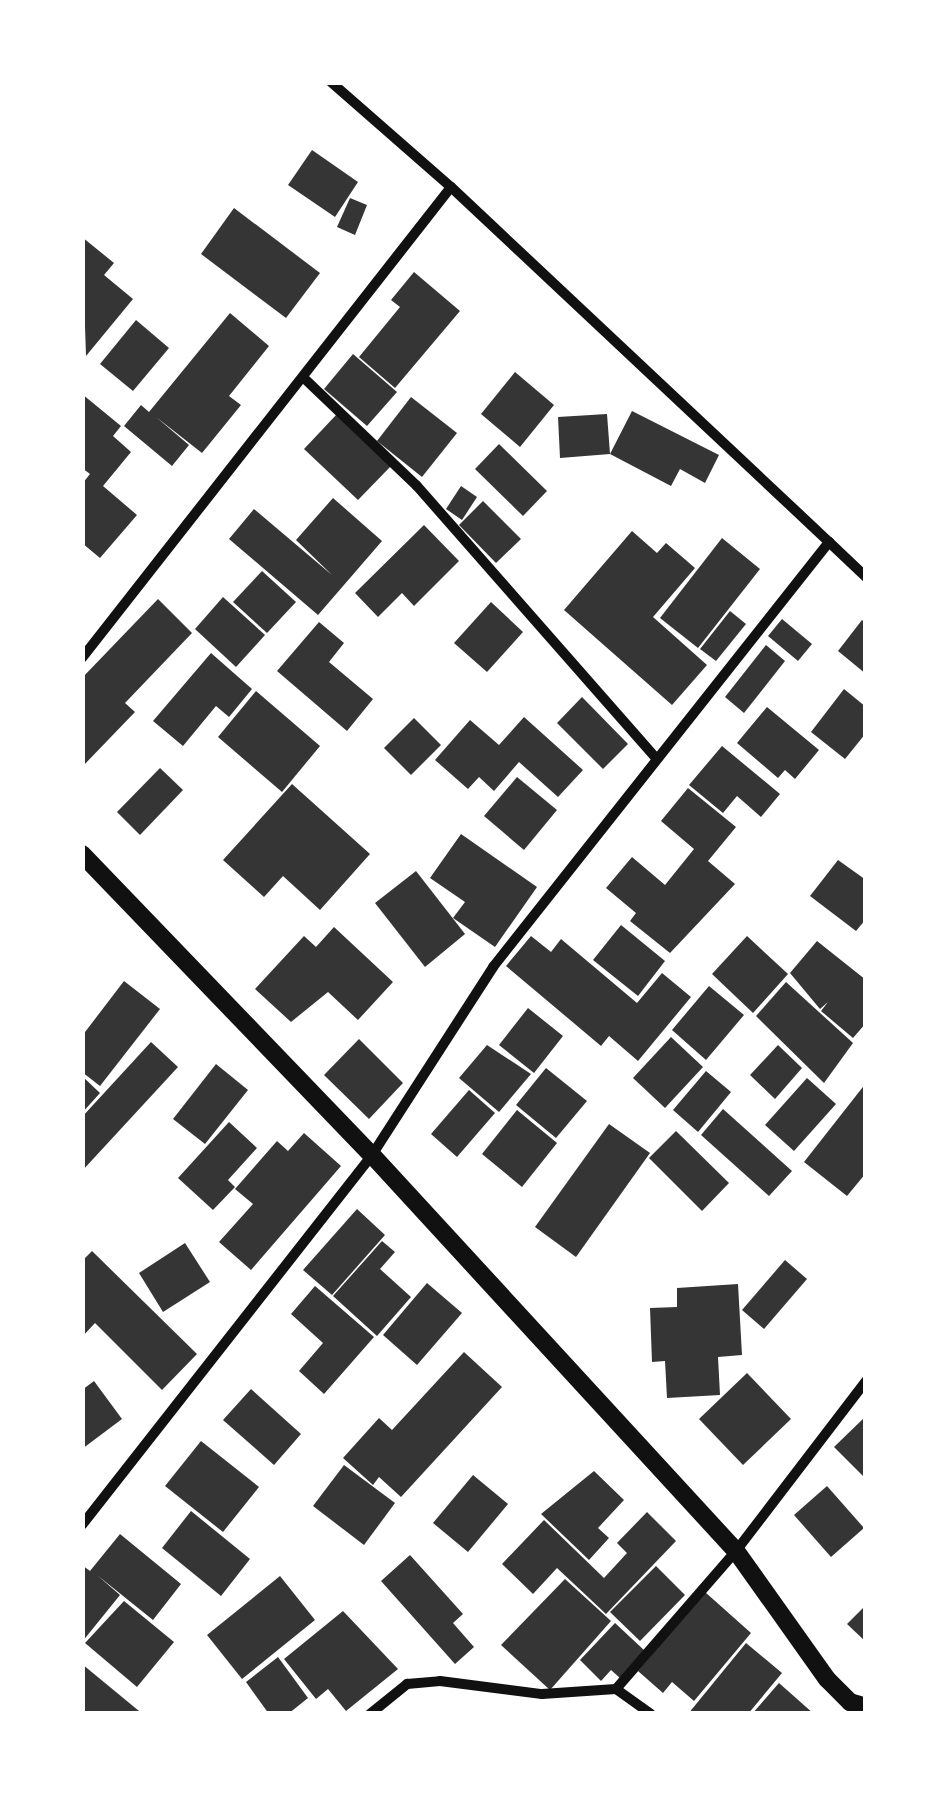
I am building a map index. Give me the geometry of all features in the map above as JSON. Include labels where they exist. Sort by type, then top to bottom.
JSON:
[{"type":"street","points":[[331,82],[451,187],[866,578]]},
{"type":"street","points":[[82,658],[306,380],[451,187]]},
{"type":"street","points":[[306,380],[417,486],[654,756]]},
{"type":"street","points":[[82,1525],[372,1156],[492,967],[654,756],[829,542]]},
{"type":"street","points":[[82,854],[372,1156],[736,1551],[827,1679],[850,1702],[866,1707]]},
{"type":"street","points":[[616,1690],[736,1551],[866,1381]]},
{"type":"street","points":[[370,1714],[407,1684],[542,1694],[616,1690],[652,1714]]},
{"type":"building","points":[[312,150],[358,182],[335,217],[288,185]]},
{"type":"building","points":[[350,198],[367,205],[355,235],[337,227]]},
{"type":"building","points":[[234,208],[320,273],[286,318],[201,254]]},
{"type":"building","points":[[82,237],[114,263],[104,275],[133,299],[86,356]]},
{"type":"building","points":[[414,272],[460,311],[395,388],[359,357],[400,307],[391,300]]},
{"type":"building","points":[[230,313],[269,346],[229,396],[241,405],[202,453],[156,417],[189,445],[172,466],[124,426],[141,405],[149,412]]},
{"type":"building","points":[[136,320],[169,348],[133,391],[100,364]]},
{"type":"building","points":[[353,354],[397,392],[367,426],[324,389]]},
{"type":"building","points":[[515,372],[554,405],[520,447],[481,414]]},
{"type":"building","points":[[82,394],[121,426],[113,436],[131,452],[103,486],[137,515],[100,558],[82,543],[82,484],[90,474],[82,468]]},
{"type":"building","points":[[411,397],[457,433],[422,477],[377,441]]},
{"type":"building","points":[[632,411],[719,455],[705,483],[680,469],[671,486],[610,454]]},
{"type":"building","points":[[337,414],[391,466],[358,500],[304,449]]},
{"type":"building","points":[[607,414],[610,454],[560,458],[558,417]]},
{"type":"building","points":[[499,444],[547,491],[523,516],[475,469]]},
{"type":"building","points":[[461,486],[477,497],[462,520],[446,509]]},
{"type":"building","points":[[333,498],[382,541],[318,615],[229,539],[254,509],[332,575],[296,540]]},
{"type":"building","points":[[483,501],[521,539],[496,563],[459,525]]},
{"type":"building","points":[[424,525],[459,561],[414,606],[402,593],[378,617],[355,593]]},
{"type":"building","points":[[632,531],[657,553],[666,543],[695,568],[653,617],[707,665],[672,705],[564,610]]},
{"type":"building","points":[[722,538],[760,569],[698,648],[660,618]]},
{"type":"building","points":[[262,571],[296,602],[267,633],[233,602]]},
{"type":"building","points":[[223,597],[265,635],[236,667],[195,629]]},
{"type":"building","points":[[158,599],[192,633],[125,703],[135,712],[82,767],[82,678]]},
{"type":"building","points":[[491,602],[523,632],[487,672],[454,643]]},
{"type":"building","points":[[730,611],[746,624],[716,661],[700,649]]},
{"type":"building","points":[[782,619],[812,644],[798,661],[768,636]]},
{"type":"building","points":[[862,620],[866,623],[866,674],[838,651]]},
{"type":"building","points":[[319,622],[344,643],[329,662],[373,699],[347,731],[277,671]]},
{"type":"building","points":[[766,645],[785,661],[744,713],[725,697]]},
{"type":"building","points":[[211,653],[252,689],[229,717],[216,706],[183,746],[153,721]]},
{"type":"building","points":[[844,689],[866,707],[866,733],[845,759],[811,732]]},
{"type":"building","points":[[256,691],[320,746],[282,792],[218,737]]},
{"type":"building","points":[[582,697],[628,744],[603,769],[557,723]]},
{"type":"building","points":[[767,707],[819,750],[795,779],[785,770],[778,778],[737,743]]},
{"type":"building","points":[[524,717],[583,770],[558,797],[519,762],[494,791],[479,777],[468,789],[435,760],[470,720],[499,745]]},
{"type":"building","points":[[414,718],[441,745],[411,775],[384,748]]},
{"type":"building","points":[[722,746],[780,794],[761,817],[737,796],[723,813],[689,785]]},
{"type":"building","points":[[160,768],[183,790],[140,835],[117,812]]},
{"type":"building","points":[[517,777],[557,810],[524,850],[484,816]]},
{"type":"building","points":[[292,784],[370,854],[320,910],[283,876],[264,897],[223,860]]},
{"type":"building","points":[[688,788],[736,827],[708,861],[735,884],[670,953],[630,921],[636,913],[606,888],[632,857],[665,885],[694,849],[661,821]]},
{"type":"building","points":[[461,834],[537,887],[495,947],[453,918],[465,902],[430,878]]},
{"type":"building","points":[[838,860],[866,880],[866,919],[856,931],[810,896]]},
{"type":"building","points":[[416,871],[465,934],[425,967],[375,903]]},
{"type":"building","points":[[621,925],[665,961],[638,996],[593,960]]},
{"type":"building","points":[[334,927],[393,982],[358,1020],[328,992],[291,1022],[255,989],[304,936],[316,947]]},
{"type":"building","points":[[531,936],[551,952],[561,939],[637,1003],[662,973],[691,997],[638,1061],[609,1036],[601,1046],[506,966]]},
{"type":"building","points":[[747,936],[788,974],[753,1013],[712,974]]},
{"type":"building","points":[[817,941],[866,980],[866,1023],[853,1038],[821,1011],[828,1002],[820,1009],[790,973]]},
{"type":"building","points":[[124,981],[160,1009],[100,1086],[82,1072],[82,1036]]},
{"type":"building","points":[[786,982],[853,1043],[824,1083],[756,1016]]},
{"type":"building","points":[[709,986],[744,1015],[706,1060],[672,1030]]},
{"type":"building","points":[[528,1008],[563,1036],[534,1073],[499,1045]]},
{"type":"building","points":[[671,1037],[703,1067],[665,1108],[633,1078]]},
{"type":"building","points":[[359,1039],[403,1083],[369,1119],[324,1075]]},
{"type":"building","points":[[151,1042],[178,1067],[82,1171],[82,1117]]},
{"type":"building","points":[[487,1045],[531,1074],[499,1112],[459,1078]]},
{"type":"building","points":[[778,1045],[802,1068],[775,1099],[750,1075]]},
{"type":"building","points":[[216,1064],[248,1090],[205,1144],[173,1119]]},
{"type":"building","points":[[546,1068],[587,1101],[556,1138],[516,1105]]},
{"type":"building","points":[[706,1071],[731,1092],[698,1132],[673,1110]]},
{"type":"building","points":[[82,1076],[100,1093],[82,1113]]},
{"type":"building","points":[[807,1078],[836,1104],[794,1151],[765,1125]]},
{"type":"building","points":[[866,1083],[866,1173],[847,1196],[804,1162]]},
{"type":"building","points":[[469,1090],[495,1113],[457,1157],[431,1134]]},
{"type":"building","points":[[723,1109],[792,1171],[769,1196],[701,1135]]},
{"type":"building","points":[[517,1110],[557,1143],[522,1187],[482,1154]]},
{"type":"building","points":[[229,1122],[257,1148],[228,1180],[235,1187],[213,1210],[178,1178]]},
{"type":"building","points":[[609,1124],[650,1153],[576,1257],[535,1227]]},
{"type":"building","points":[[676,1131],[729,1183],[702,1211],[649,1158]]},
{"type":"building","points":[[304,1133],[341,1166],[251,1270],[219,1242],[253,1204],[235,1189],[277,1141],[288,1151]]},
{"type":"building","points":[[357,1209],[385,1235],[332,1295],[303,1270]]},
{"type":"building","points":[[382,1241],[395,1252],[380,1269],[411,1297],[377,1336],[333,1296]]},
{"type":"building","points":[[185,1243],[210,1282],[163,1312],[139,1273]]},
{"type":"building","points":[[92,1251],[197,1354],[162,1390],[95,1323],[82,1337],[82,1261]]},
{"type":"building","points":[[785,1260],[807,1279],[764,1329],[742,1310]]},
{"type":"building","points":[[427,1283],[462,1313],[417,1365],[383,1335]]},
{"type":"building","points":[[738,1284],[742,1355],[718,1357],[720,1395],[667,1398],[665,1361],[652,1362],[650,1308],[677,1307],[677,1288]]},
{"type":"building","points":[[315,1286],[374,1337],[324,1394],[299,1371],[323,1343],[291,1314]]},
{"type":"building","points":[[464,1352],[502,1387],[401,1497],[379,1477],[373,1485],[343,1458],[379,1418],[392,1430]]},
{"type":"building","points":[[747,1373],[791,1419],[743,1465],[699,1419]]},
{"type":"building","points":[[94,1381],[122,1419],[82,1449],[82,1390]]},
{"type":"building","points":[[251,1389],[301,1434],[274,1465],[223,1420]]},
{"type":"building","points":[[866,1416],[866,1479],[834,1447]]},
{"type":"building","points":[[201,1441],[259,1487],[223,1532],[165,1486]]},
{"type":"building","points":[[344,1465],[395,1503],[364,1545],[313,1506]]},
{"type":"building","points":[[594,1471],[624,1500],[598,1528],[609,1538],[589,1560],[541,1514]]},
{"type":"building","points":[[473,1475],[508,1504],[468,1552],[433,1523]]},
{"type":"building","points":[[827,1486],[864,1528],[831,1557],[794,1515]]},
{"type":"building","points":[[191,1511],[250,1559],[221,1596],[162,1548]]},
{"type":"building","points":[[647,1512],[676,1541],[606,1614],[557,1568],[533,1594],[502,1564],[544,1520],[604,1578],[627,1553],[617,1543]]},
{"type":"building","points":[[120,1534],[181,1584],[153,1620],[97,1575],[120,1595],[82,1642],[82,1565],[90,1571]]},
{"type":"building","points":[[410,1555],[463,1614],[453,1623],[474,1647],[455,1664],[381,1581]]},
{"type":"building","points":[[656,1566],[685,1595],[640,1641],[610,1612]]},
{"type":"building","points":[[280,1576],[315,1620],[242,1679],[207,1635]]},
{"type":"building","points":[[565,1579],[611,1621],[550,1690],[501,1645]]},
{"type":"building","points":[[705,1592],[751,1633],[694,1701],[672,1682],[663,1693],[638,1671]]},
{"type":"building","points":[[124,1601],[174,1642],[137,1687],[85,1643]]},
{"type":"building","points":[[866,1605],[866,1642],[847,1624]]},
{"type":"building","points":[[343,1611],[398,1669],[346,1711],[328,1689],[316,1699],[284,1659]]},
{"type":"building","points":[[615,1623],[645,1651],[620,1678],[611,1670],[601,1681],[580,1660]]},
{"type":"building","points":[[746,1643],[782,1673],[748,1714],[688,1714]]},
{"type":"building","points":[[278,1657],[308,1698],[288,1714],[269,1714],[246,1682]]},
{"type":"building","points":[[82,1664],[139,1711],[137,1714],[82,1714]]},
{"type":"building","points":[[779,1683],[814,1714],[752,1714]]}]
